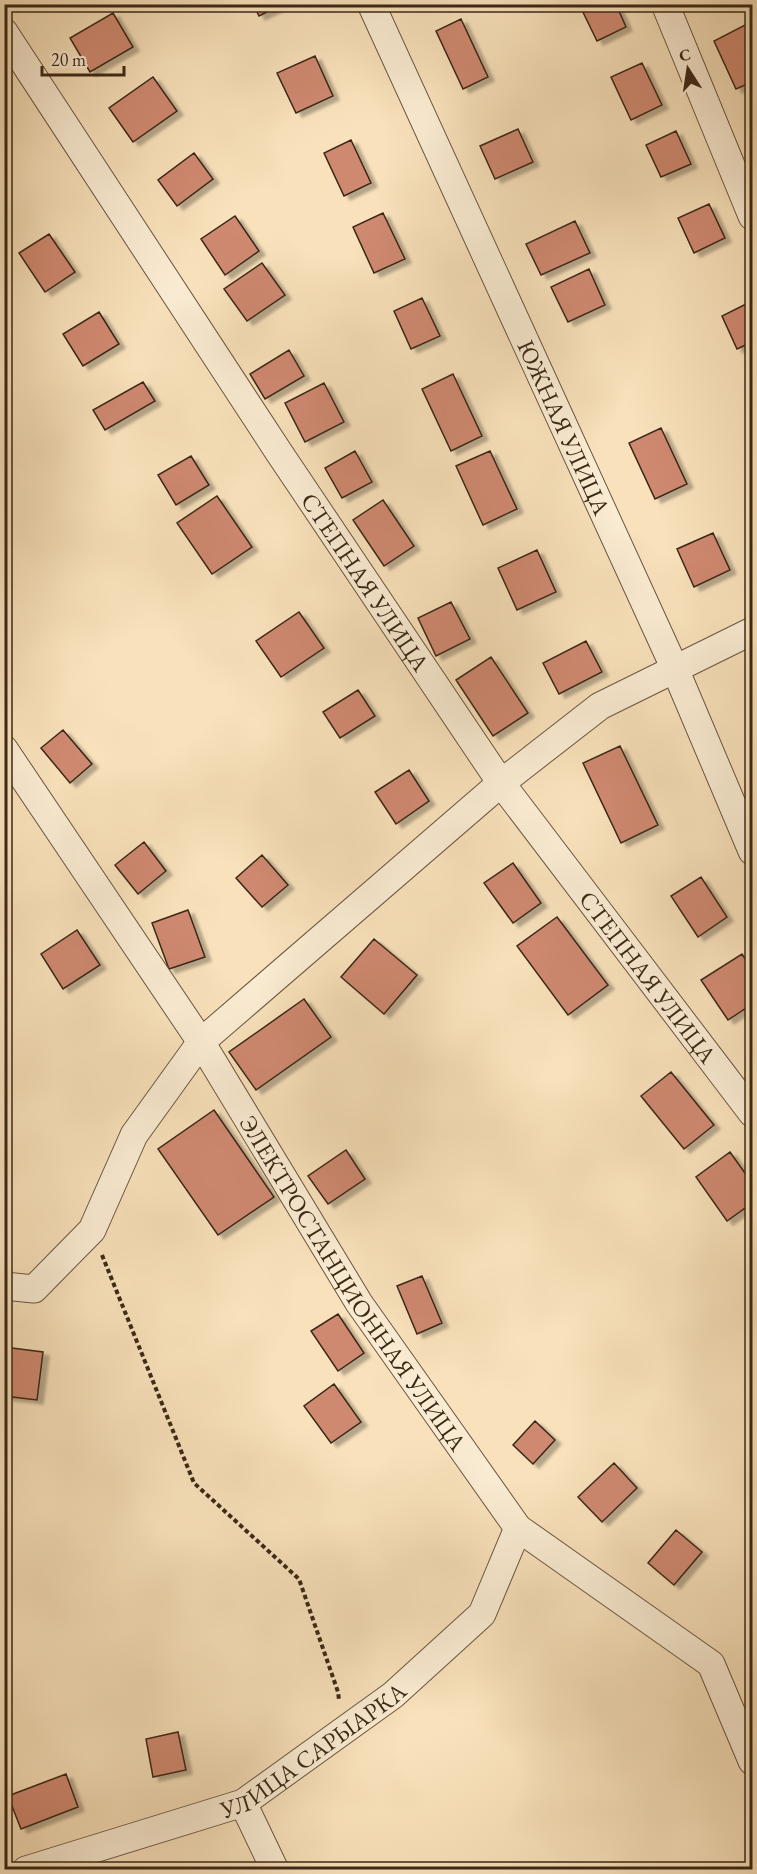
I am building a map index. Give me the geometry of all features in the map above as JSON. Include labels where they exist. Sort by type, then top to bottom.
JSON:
[{"type":"street","name":"ЮЖНАЯ УЛИЦА","points":[[371,4],[675,669],[753,851]]},
{"type":"street","points":[[664,4],[753,216]]},
{"type":"street","name":"СТЕПНАЯ УЛИЦА","points":[[4,32],[278,451],[501,783],[753,1113]]},
{"type":"street","points":[[4,1286],[34,1289],[92,1230],[134,1135],[201,1042],[501,783],[600,706],[753,632]]},
{"type":"street","name":"ЭЛЕКТРОСТАНЦИОННАЯ УЛИЦА","points":[[4,749],[201,1042],[359,1303],[518,1528],[711,1664],[753,1761]]},
{"type":"street","name":"УЛИЦА САРЫАРКА","points":[[26,1869],[243,1803],[393,1695],[483,1614],[518,1528]]},
{"type":"street","points":[[243,1803],[275,1869]]},
{"type":"path","points":[[92,1230],[194,1483],[298,1580],[338,1692],[342,1732]]},
{"type":"building","points":[[253,4],[283,4],[259,16]]},
{"type":"building","points":[[579,4],[616,4],[626,27],[597,41]]},
{"type":"building","points":[[113,13],[133,47],[90,72],[70,38]]},
{"type":"building","points":[[461,19],[488,77],[463,89],[436,31]]},
{"type":"building","points":[[747,24],[752,35],[752,82],[736,89],[714,41]]},
{"type":"building","points":[[315,56],[333,96],[296,113],[277,73]]},
{"type":"building","points":[[642,63],[662,105],[631,120],[611,77]]},
{"type":"building","points":[[153,77],[177,111],[133,142],[109,108]]},
{"type":"building","points":[[518,129],[533,162],[495,179],[480,146]]},
{"type":"building","points":[[676,131],[691,164],[661,177],[646,145]]},
{"type":"building","points":[[351,140],[371,183],[344,196],[324,153]]},
{"type":"building","points":[[194,153],[213,179],[177,206],[158,180]]},
{"type":"building","points":[[709,204],[725,238],[694,253],[678,218]]},
{"type":"building","points":[[383,213],[405,259],[374,273],[353,227]]},
{"type":"building","points":[[235,216],[259,251],[225,275],[201,239]]},
{"type":"building","points":[[575,221],[590,253],[541,275],[526,244]]},
{"type":"building","points":[[49,234],[75,272],[45,292],[19,253]]},
{"type":"building","points":[[262,263],[285,295],[247,321],[224,289]]},
{"type":"building","points":[[589,269],[605,305],[568,322],[551,287]]},
{"type":"building","points":[[422,298],[440,336],[411,349],[394,311]]},
{"type":"building","points":[[752,301],[752,342],[737,349],[722,316]]},
{"type":"building","points":[[99,312],[119,344],[83,366],[63,334]]},
{"type":"building","points":[[289,350],[304,376],[265,399],[250,374]]},
{"type":"building","points":[[453,374],[482,436],[451,451],[422,389]]},
{"type":"building","points":[[143,382],[155,401],[105,430],[93,410]]},
{"type":"building","points":[[324,383],[344,422],[305,442],[285,403]]},
{"type":"building","points":[[661,428],[687,484],[655,499],[629,443]]},
{"type":"building","points":[[355,451],[372,482],[342,498],[325,468]]},
{"type":"building","points":[[490,451],[517,509],[483,525],[456,466]]},
{"type":"building","points":[[191,456],[209,485],[176,505],[158,475]]},
{"type":"building","points":[[217,496],[252,547],[212,574],[177,523]]},
{"type":"building","points":[[383,500],[414,546],[384,566],[353,520]]},
{"type":"building","points":[[713,533],[730,570],[694,587],[677,549]]},
{"type":"building","points":[[537,550],[556,592],[517,610],[498,568]]},
{"type":"building","points":[[451,602],[470,639],[436,656],[418,618]]},
{"type":"building","points":[[299,612],[324,648],[281,677],[256,641]]},
{"type":"building","points":[[586,641],[602,672],[559,694],[543,663]]},
{"type":"building","points":[[491,657],[528,713],[493,736],[456,680]]},
{"type":"building","points":[[358,690],[375,716],[340,738],[323,712]]},
{"type":"building","points":[[63,730],[92,764],[70,783],[41,748]]},
{"type":"building","points":[[620,746],[658,825],[621,843],[583,763]]},
{"type":"building","points":[[409,770],[429,801],[396,824],[375,792]]},
{"type":"building","points":[[144,842],[166,871],[138,894],[115,865]]},
{"type":"building","points":[[262,855],[288,885],[262,907],[236,878]]},
{"type":"building","points":[[513,863],[541,903],[513,923],[484,883]]},
{"type":"building","points":[[701,877],[727,917],[698,937],[671,896]]},
{"type":"building","points":[[188,910],[205,957],[169,969],[152,923]]},
{"type":"building","points":[[557,917],[608,985],[568,1015],[517,946]]},
{"type":"building","points":[[77,930],[100,965],[63,989],[41,954]]},
{"type":"building","points":[[374,939],[417,975],[384,1014],[341,977]]},
{"type":"building","points":[[742,954],[752,970],[752,1004],[728,1020],[701,980]]},
{"type":"building","points":[[304,999],[331,1037],[256,1090],[229,1052]]},
{"type":"building","points":[[671,1072],[714,1125],[684,1149],[641,1096]]},
{"type":"building","points":[[214,1110],[274,1197],[218,1235],[158,1149]]},
{"type":"building","points":[[346,1150],[365,1179],[328,1204],[308,1176]]},
{"type":"building","points":[[730,1152],[752,1183],[752,1203],[727,1221],[696,1177]]},
{"type":"building","points":[[422,1276],[442,1323],[417,1334],[397,1286]]},
{"type":"building","points":[[338,1314],[364,1353],[338,1371],[311,1331]]},
{"type":"building","points":[[4,1347],[43,1352],[37,1400],[4,1396]]},
{"type":"building","points":[[334,1384],[361,1422],[331,1443],[304,1406]]},
{"type":"building","points":[[535,1421],[555,1440],[533,1464],[513,1445]]},
{"type":"building","points":[[614,1463],[637,1488],[602,1522],[578,1497]]},
{"type":"building","points":[[676,1530],[702,1552],[674,1585],[648,1563]]},
{"type":"building","points":[[178,1732],[186,1770],[153,1777],[146,1739]]},
{"type":"building","points":[[66,1774],[78,1807],[21,1829],[8,1796]]}]
